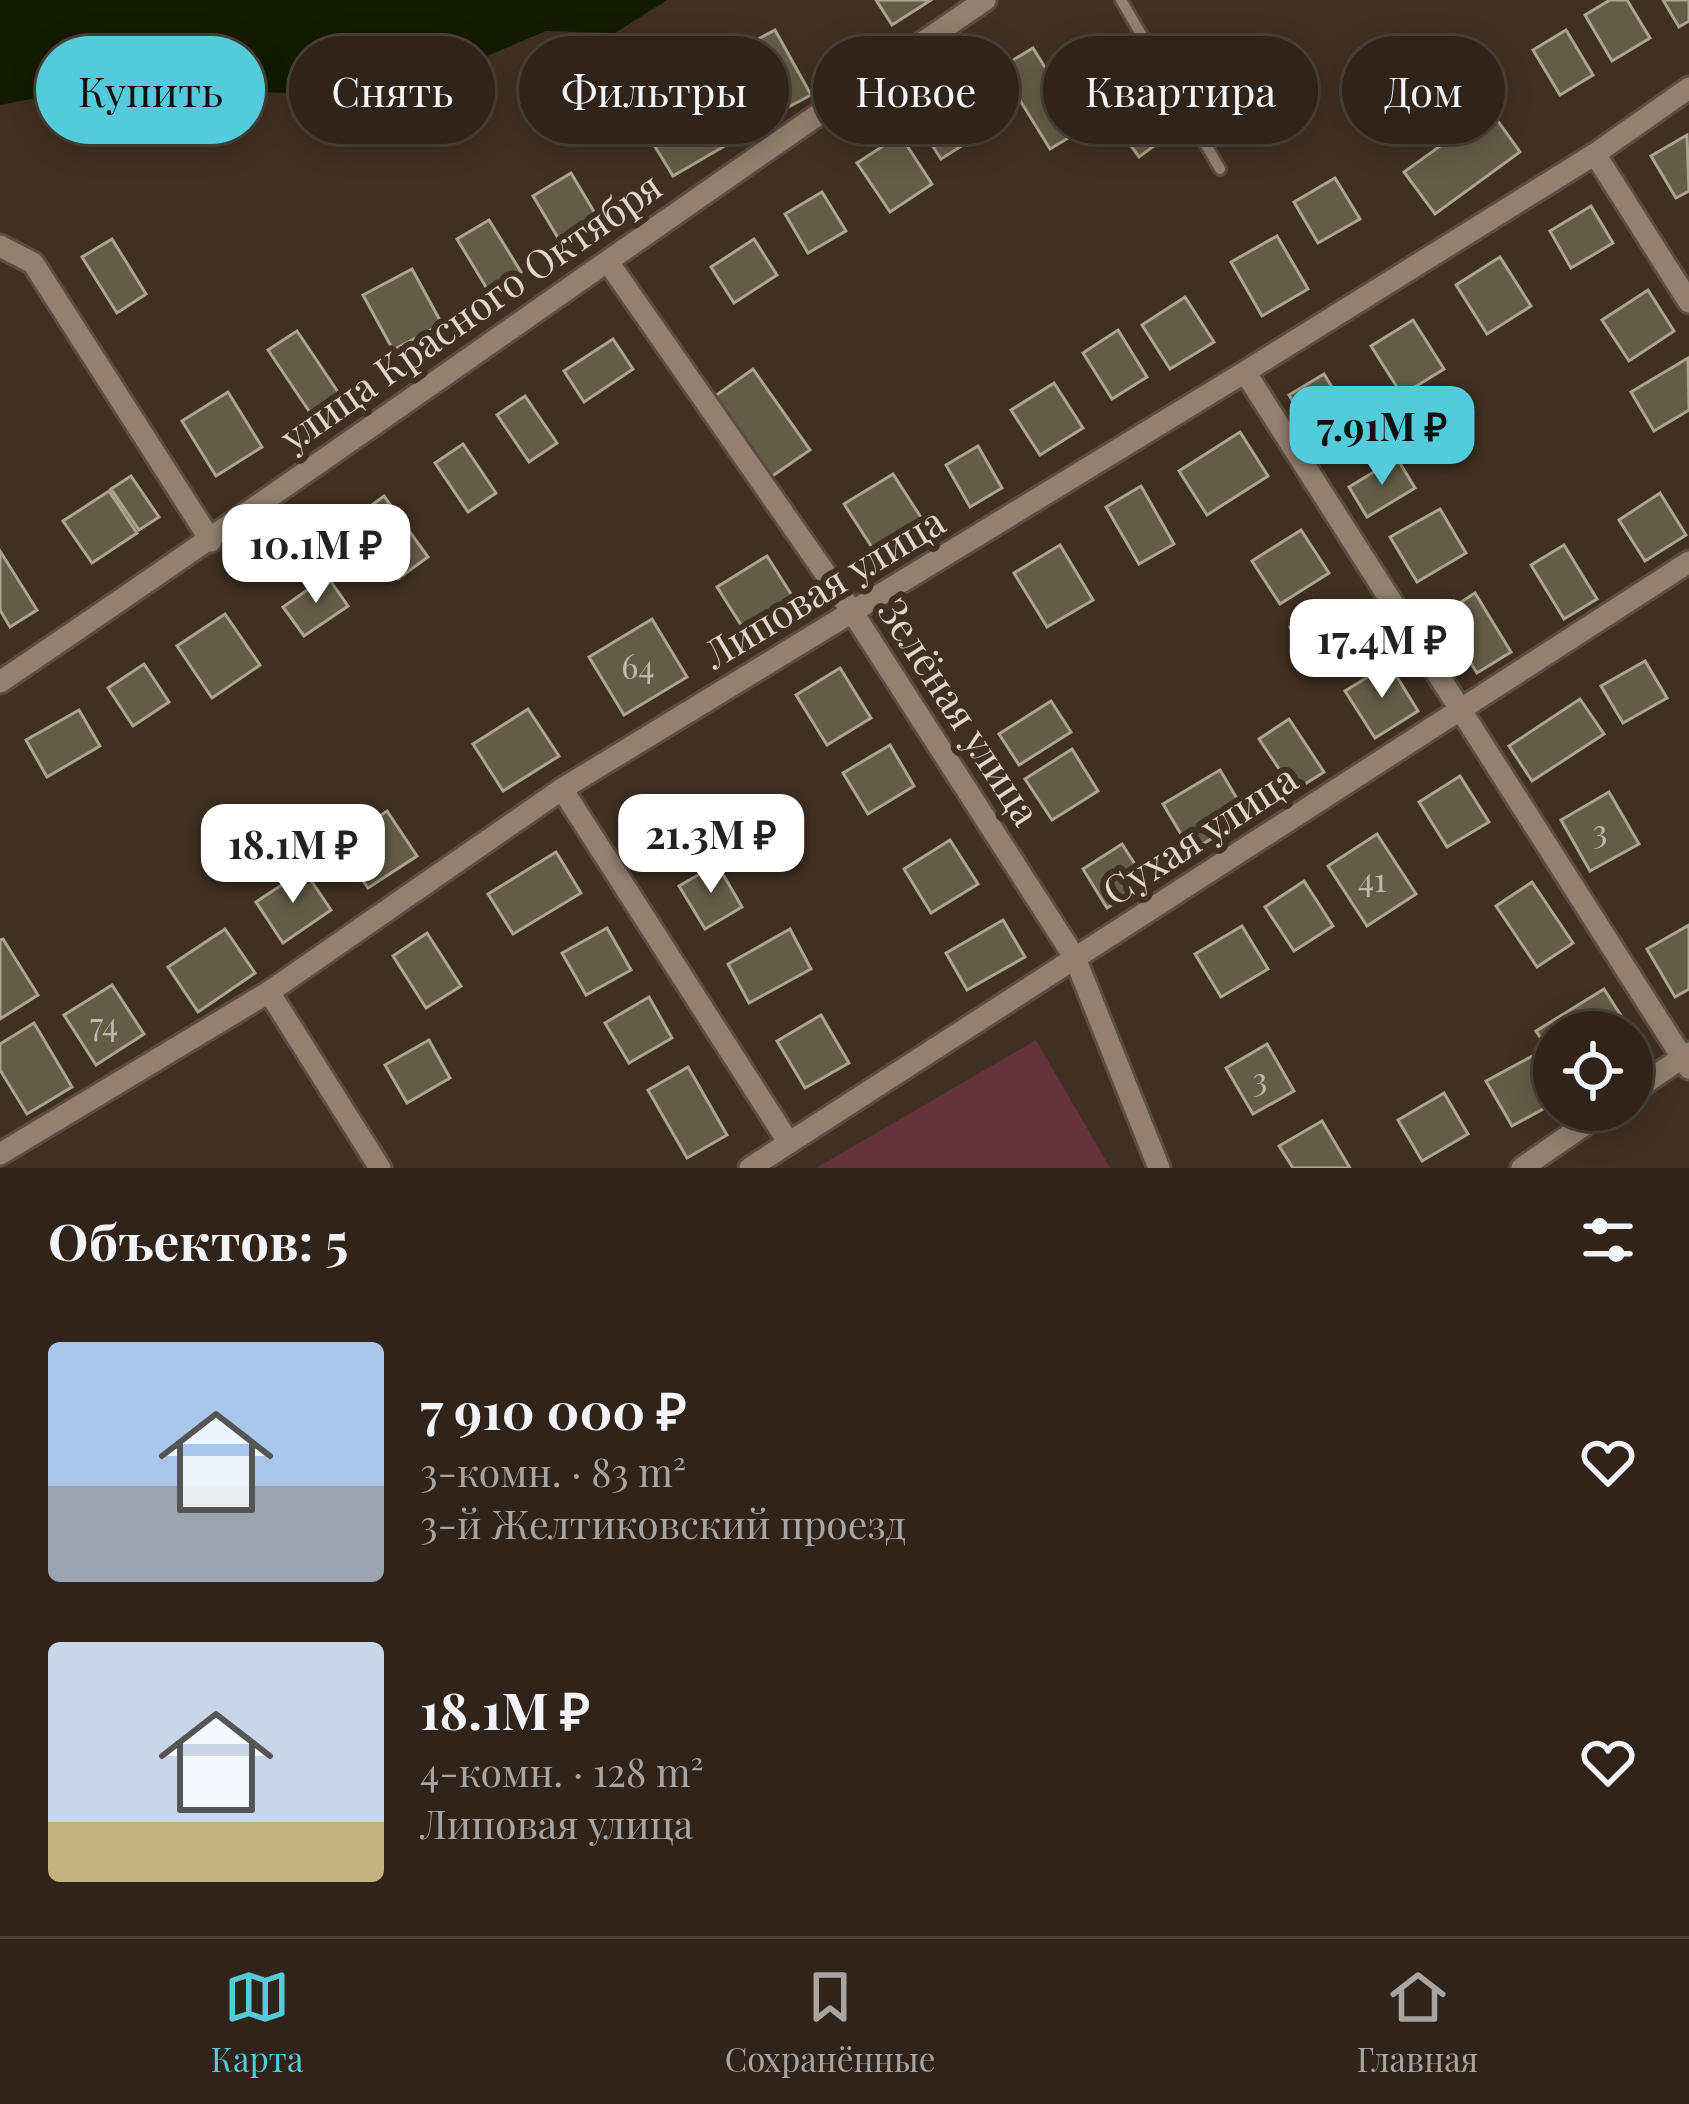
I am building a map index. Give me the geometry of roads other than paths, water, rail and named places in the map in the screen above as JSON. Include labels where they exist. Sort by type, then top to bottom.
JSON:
[{"type":"street","name":"улица Красного Октября","points":[[0,682],[211,541],[694,198],[985,0]]},
{"type":"street","name":"Липовая улица","points":[[0,1154],[269,992],[562,789],[1245,372],[1594,154],[1689,88]]},
{"type":"street","points":[[1594,154],[1689,302]]},
{"type":"street","points":[[0,246],[33,263],[211,541]]},
{"type":"street","name":"Зелёная улица","points":[[608,262],[853,613],[1075,958],[1159,1168]]},
{"type":"street","points":[[1245,372],[1687,1059],[1653,1079]]},
{"type":"street","name":"Сухая улица","points":[[749,1168],[1689,562]]},
{"type":"street","points":[[562,789],[789,1143]]},
{"type":"street","points":[[269,992],[380,1168]]},
{"type":"street","points":[[1522,1168],[1576,1131]]},
{"type":"lane","points":[[1121,0],[1220,169]]}]
